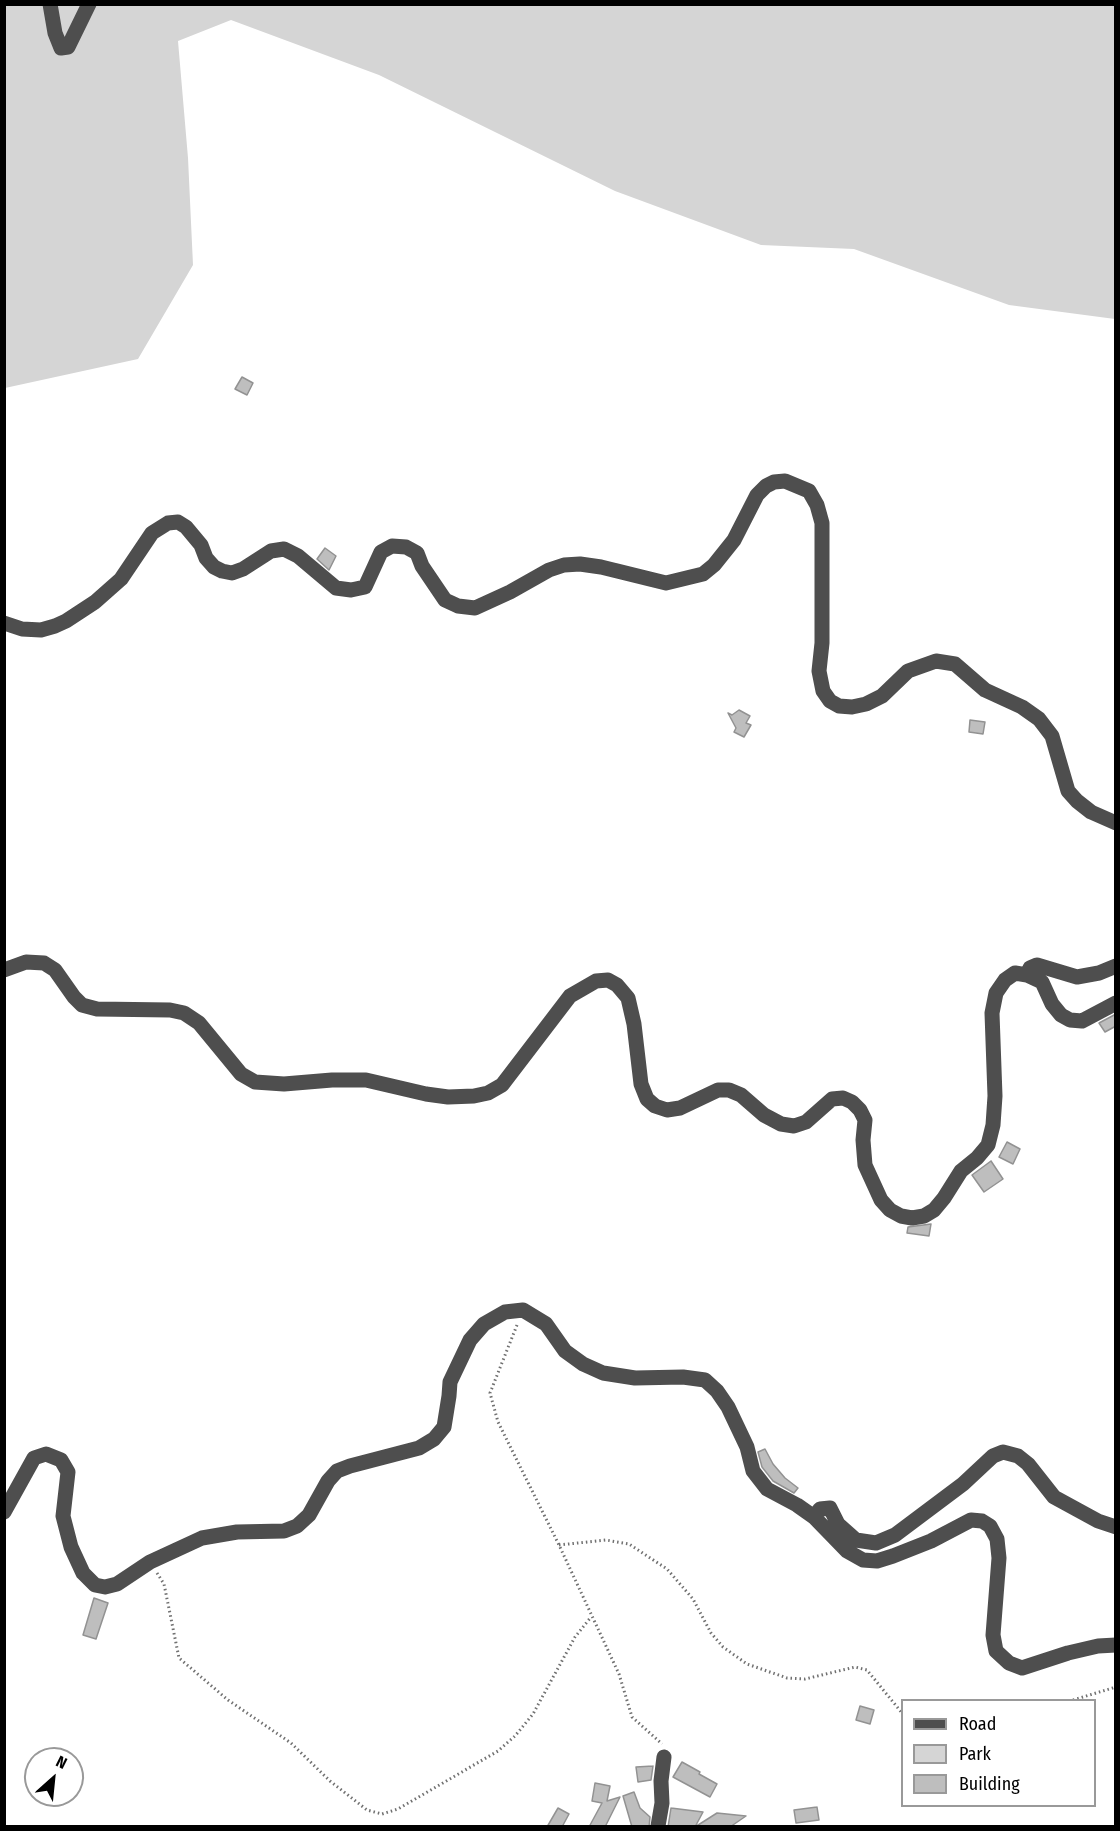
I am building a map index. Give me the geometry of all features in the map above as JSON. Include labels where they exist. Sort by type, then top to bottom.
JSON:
[{"type":"street","points":[[50,4],[55,33],[61,48],[68,47],[89,4]]},
{"type":"street","points":[[4,623],[22,629],[41,630],[66,621],[95,602],[121,579],[152,533],[168,523],[178,522],[186,527],[201,545],[206,558],[214,567],[222,571],[232,573],[243,569],[271,551],[284,549],[298,556],[336,588],[351,590],[365,587],[381,552],[392,546],[406,547],[417,553],[428,576],[445,600],[458,606],[475,608],[549,570],[564,565],[580,564],[601,567],[666,583],[703,574],[714,565],[734,540],[757,495],[766,486],[784,480],[809,491],[817,505],[822,523],[822,643],[819,671],[823,691],[830,701],[839,706],[852,707],[866,704],[882,696],[908,671],[936,661],[955,664],[984,690],[1022,708],[1039,719],[1052,735],[1068,791],[1091,812],[1116,823]]},
{"type":"street","points":[[4,970],[26,962],[44,963],[55,970],[82,1005],[97,1009],[170,1010],[184,1013],[199,1023],[241,1074],[255,1082],[284,1084],[366,1080],[448,1097],[488,1093],[502,1085],[570,996],[596,981],[608,980],[617,985],[628,998],[634,1024],[641,1084],[647,1099],[655,1106],[667,1110],[680,1108],[710,1094],[729,1090],[741,1095],[764,1115],[781,1125],[794,1126],[806,1122],[832,1099],[843,1098],[852,1102],[860,1110],[864,1120],[865,1165],[881,1200],[890,1210],[901,1216],[912,1218],[924,1216],[934,1210],[961,1171],[978,1158],[988,1145],[993,1125],[995,1096],[992,1013],[996,993],[1005,980],[1015,973],[1027,975],[1042,982],[1052,1004],[1061,1015],[1070,1020],[1082,1021],[1116,1003]]},
{"type":"street","points":[[1027,975],[1030,968],[1037,965],[1077,977],[1100,973],[1116,966]]},
{"type":"street","points":[[4,1512],[34,1458],[46,1454],[61,1460],[68,1472],[63,1516],[71,1547],[83,1573],[95,1585],[105,1587],[117,1584],[150,1562],[202,1538],[237,1532],[284,1531],[297,1526],[309,1515],[328,1481],[337,1471],[419,1448],[435,1439],[444,1427],[450,1382],[470,1340],[484,1324],[505,1312],[523,1310],[546,1324],[565,1351],[583,1364],[603,1372],[635,1378],[683,1377],[705,1380],[717,1391],[728,1407],[747,1447],[753,1471],[767,1489],[814,1517],[847,1551],[863,1560],[876,1561],[931,1541],[971,1520],[982,1521],[990,1526],[997,1539],[999,1558],[993,1635],[996,1651],[1009,1663],[1022,1668],[1068,1653],[1098,1646],[1116,1645]]},
{"type":"street","points":[[814,1517],[820,1509],[830,1508],[838,1524],[856,1539],[876,1543],[895,1535],[963,1484],[993,1456],[1003,1452],[1018,1456],[1028,1464],[1054,1497],[1098,1521],[1116,1527]]},
{"type":"street","points":[[658,1827],[662,1803],[661,1781],[664,1757]]},
{"type":"path","points":[[523,1310],[490,1393],[498,1422],[619,1674],[632,1717],[662,1744],[664,1757]]},
{"type":"path","points":[[559,1545],[606,1540],[629,1544],[667,1569],[693,1599],[711,1633],[723,1647],[747,1664],[787,1678],[805,1679],[855,1667],[867,1670],[901,1711]]},
{"type":"path","points":[[150,1562],[164,1584],[179,1658],[228,1700],[291,1743],[330,1781],[367,1810],[382,1814],[398,1809],[498,1751],[515,1736],[533,1714],[575,1637],[591,1617]]},
{"type":"path","points":[[1079,1699],[1116,1687]]},
{"type":"green space","points":[[4,5],[1115,5],[1115,319],[1009,305],[854,249],[761,245],[615,191],[379,75],[231,20],[178,41],[188,158],[193,265],[138,359],[5,388]]},
{"type":"building","points":[[242,377],[253,383],[247,395],[235,389]]},
{"type":"building","points":[[325,548],[336,556],[329,570],[317,559]]},
{"type":"building","points":[[739,710],[750,716],[746,723],[751,725],[744,737],[734,732],[736,728],[728,713],[732,715]]},
{"type":"building","points":[[970,720],[985,722],[983,734],[969,732]]},
{"type":"building","points":[[1116,1014],[1116,1026],[1105,1032],[1099,1023]]},
{"type":"building","points":[[1007,1142],[1020,1149],[1013,1164],[999,1157]]},
{"type":"building","points":[[991,1161],[1003,1179],[984,1192],[972,1175]]},
{"type":"building","points":[[931,1224],[929,1236],[907,1233],[908,1227]]},
{"type":"building","points":[[765,1449],[773,1464],[798,1488],[794,1493],[773,1481],[762,1467],[758,1452]]},
{"type":"building","points":[[94,1598],[108,1603],[96,1639],[83,1635]]},
{"type":"building","points":[[860,1706],[874,1710],[870,1724],[856,1720]]},
{"type":"building","points":[[682,1762],[717,1784],[710,1797],[673,1777]]},
{"type":"building","points":[[653,1766],[651,1780],[638,1782],[636,1767]]},
{"type":"building","points":[[595,1783],[610,1786],[607,1801],[620,1797],[605,1827],[589,1827],[602,1803],[592,1801]]},
{"type":"building","points":[[634,1792],[640,1808],[650,1817],[649,1827],[632,1827],[623,1796]]},
{"type":"building","points":[[817,1807],[819,1820],[796,1823],[794,1810]]},
{"type":"building","points":[[558,1808],[569,1814],[562,1827],[547,1827]]},
{"type":"building","points":[[671,1808],[703,1812],[695,1827],[668,1827]]},
{"type":"building","points":[[717,1813],[746,1816],[730,1827],[695,1827]]}]
